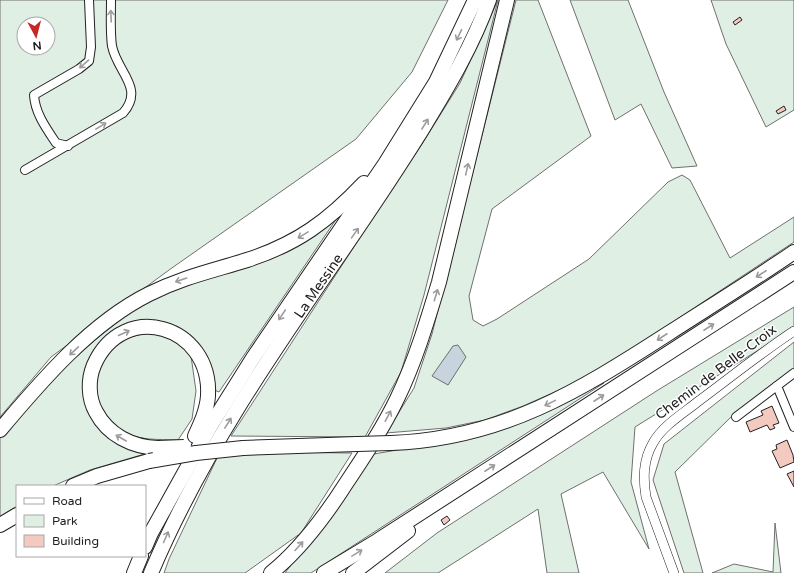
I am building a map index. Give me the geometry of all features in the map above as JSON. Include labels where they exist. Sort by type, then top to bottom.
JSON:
[{"type":"highway","name":"La Messine","points":[[146,545],[211,425],[253,358],[386,164],[436,82],[475,0]]},
{"type":"highway","name":"La Messine","points":[[151,573],[167,535],[193,483],[222,432],[266,364],[385,190],[451,82],[482,21],[489,0]]},
{"type":"highway","points":[[271,573],[298,547],[338,496],[386,420],[414,361],[426,327],[441,275],[507,0]]},
{"type":"highway","points":[[0,430],[63,360],[94,332],[125,308],[171,283],[196,274],[247,260],[288,244],[321,224],[365,181],[386,164]]},
{"type":"highway","points":[[151,533],[200,426],[207,405],[208,384],[199,355],[188,342],[171,331],[153,327],[143,327],[122,333],[114,338],[101,351],[93,367],[91,376],[91,400],[98,417],[107,428],[114,434],[134,444],[158,448],[244,446],[303,446],[426,440],[474,431],[520,416],[539,408],[616,367],[794,252]]},
{"type":"highway","points":[[324,573],[377,541],[794,272]]},
{"type":"highway","points":[[75,485],[97,476],[149,461],[244,446]]},
{"type":"highway","points":[[353,573],[438,509],[457,489]]},
{"type":"highway","points":[[0,525],[16,516]]},
{"type":"highway","points":[[134,573],[141,557]]},
{"type":"street","points":[[68,146],[56,143],[44,125],[35,105],[34,95],[79,69],[89,61],[91,47],[89,0]]},
{"type":"street","points":[[25,170],[124,113],[129,107],[132,88],[115,56],[112,45],[111,0]]},
{"type":"street","name":"Chemin de Belle-Croix","points":[[674,573],[646,497],[644,486],[644,468],[648,452],[657,436],[675,420],[794,331]]},
{"type":"street","points":[[736,417],[794,373]]},
{"type":"street","points":[[777,386],[794,427]]},
{"type":"green space","points":[[0,0],[448,0],[412,72],[356,139],[169,270],[51,357],[0,417]]},
{"type":"green space","points":[[498,0],[424,295],[401,372],[365,437],[231,436],[422,144],[460,83]]},
{"type":"green space","points":[[516,0],[538,0],[591,136],[492,209],[469,296],[473,320],[483,326],[497,319],[589,259],[668,182],[682,175],[690,180],[730,258],[794,217],[794,242],[591,376],[523,406],[485,420],[446,428],[386,433],[414,388],[432,334]]},
{"type":"green space","points":[[570,0],[628,0],[664,92],[697,166],[672,168],[641,104],[615,120]]},
{"type":"green space","points":[[711,0],[794,0],[794,110],[766,127],[726,44]]},
{"type":"green space","points":[[337,218],[219,392],[212,389],[181,330],[164,322],[138,322],[103,341],[94,352],[87,366],[90,414],[148,453],[90,470],[55,485],[16,485],[16,507],[0,517],[0,437],[16,417],[67,364],[91,343],[134,309],[178,285]]},
{"type":"green space","points":[[794,307],[794,328],[635,427],[631,482],[649,549],[603,472],[561,494],[579,573],[547,573],[538,509],[438,573],[385,573],[437,533],[658,390]]},
{"type":"green space","points":[[153,332],[181,343],[191,356],[196,391],[192,419],[178,440],[142,438],[121,431],[103,414],[98,403],[96,380],[104,358],[124,339]]},
{"type":"green space","points":[[794,342],[794,370],[732,416],[675,472],[703,573],[684,573],[653,480],[664,444]]},
{"type":"green space","points":[[604,383],[311,573],[285,573],[374,454],[466,438],[524,420]]},
{"type":"green space","points":[[262,452],[352,453],[301,533],[245,573],[164,573],[169,559],[218,456]]},
{"type":"green space","points":[[775,523],[781,573],[712,573],[734,564],[773,572]]},
{"type":"shaded area","points":[[458,345],[466,357],[448,385],[432,376],[453,346]]},
{"type":"building","points":[[740,17],[742,20],[735,25],[733,22]]},
{"type":"building","points":[[784,106],[786,110],[778,114],[776,111]]},
{"type":"building","points":[[772,406],[779,423],[773,425],[775,428],[770,430],[767,425],[750,432],[746,422],[763,415],[761,411]]},
{"type":"building","points":[[787,440],[794,462],[780,468],[772,451],[777,449],[776,445]]},
{"type":"building","points":[[794,471],[794,487],[787,474]]},
{"type":"building","points":[[447,516],[450,520],[444,525],[441,520]]}]
